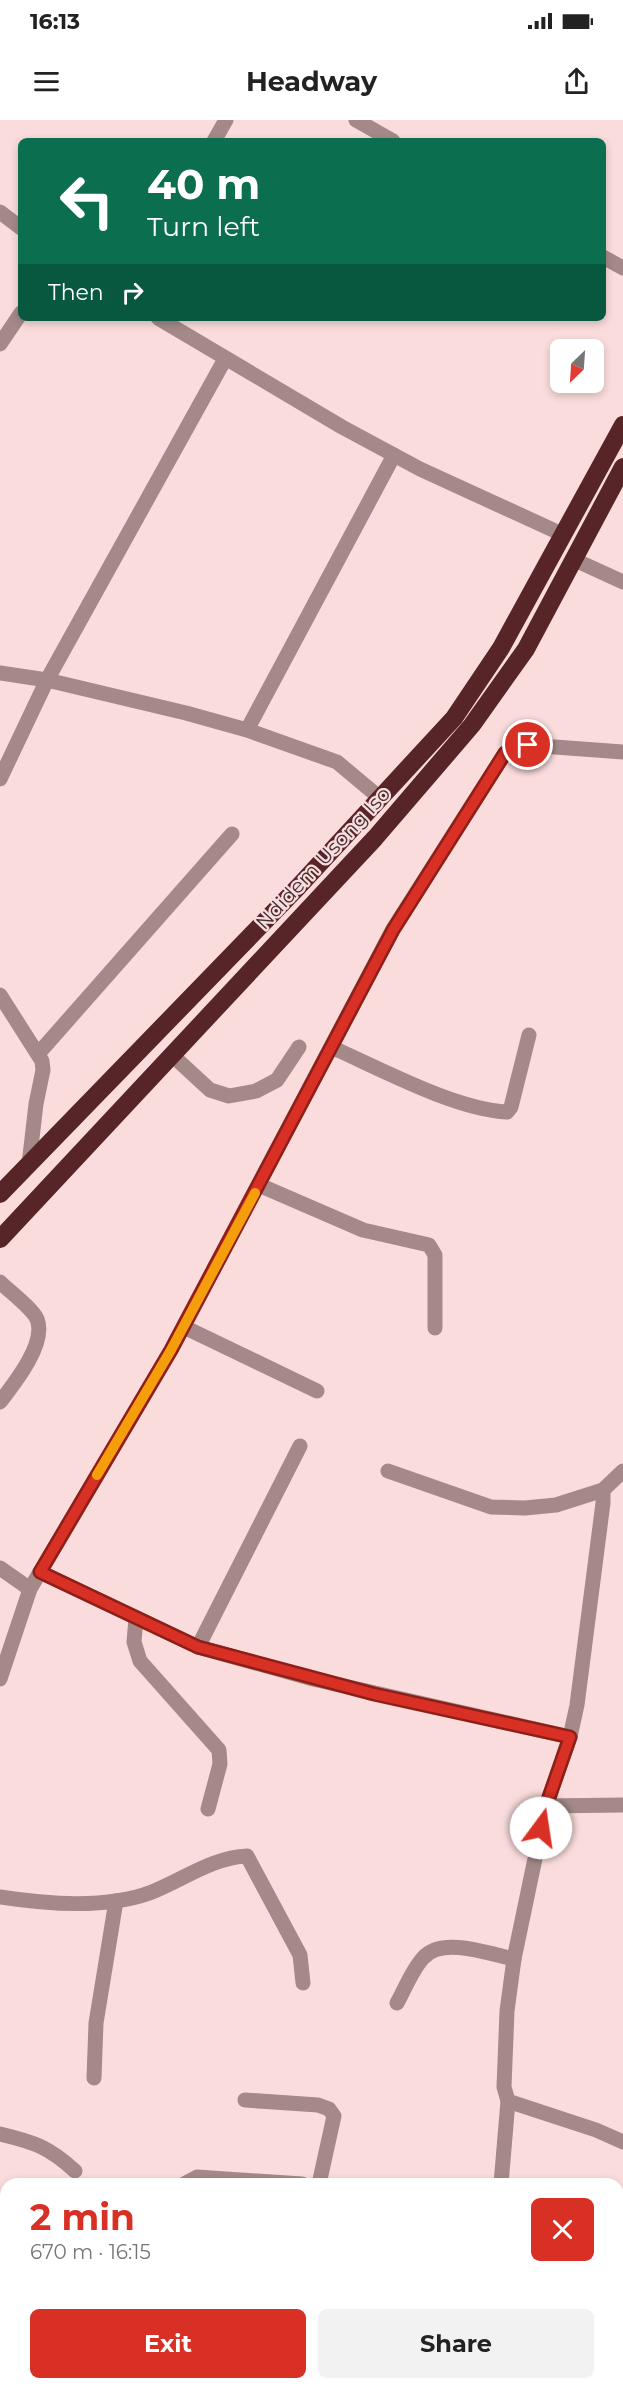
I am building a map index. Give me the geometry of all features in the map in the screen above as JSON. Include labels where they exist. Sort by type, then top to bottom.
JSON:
[{"type":"highway","name":"Ndidem Usong Iso","points":[[0,1194],[299,886],[454,718],[501,648],[623,425]]},
{"type":"highway","name":"Ndidem Usong Iso","points":[[0,1239],[375,838],[472,725],[526,649],[619,486],[623,467]]},
{"type":"street","points":[[216,138],[226,120]]},
{"type":"street","points":[[356,120],[388,138]]},
{"type":"street","points":[[0,212],[18,226]]},
{"type":"street","points":[[606,259],[623,268]]},
{"type":"street","points":[[0,344],[18,317]]},
{"type":"street","points":[[163,321],[225,360],[394,455],[564,535]]},
{"type":"street","points":[[0,779],[47,680],[225,360]]},
{"type":"street","points":[[248,730],[394,455]]},
{"type":"street","points":[[575,560],[623,582]]},
{"type":"street","points":[[0,674],[47,680],[186,712],[248,730],[337,762],[380,798]]},
{"type":"street","points":[[0,1679],[30,1589],[184,1327],[393,930],[505,753],[528,745],[623,752]]},
{"type":"street","points":[[38,1054],[232,834]]},
{"type":"street","points":[[0,995],[42,1061],[43,1070],[36,1104],[29,1164]]},
{"type":"street","points":[[331,1047],[436,1094],[495,1111],[507,1112],[511,1107],[529,1035]]},
{"type":"street","points":[[172,1055],[210,1090],[229,1096],[256,1091],[277,1080],[299,1047]]},
{"type":"street","points":[[259,1185],[363,1230],[429,1245],[435,1256],[435,1328]]},
{"type":"street","points":[[0,1282],[36,1317],[39,1331],[26,1368],[0,1402]]},
{"type":"street","points":[[184,1327],[317,1391]]},
{"type":"street","points":[[198,1647],[300,1446]]},
{"type":"street","points":[[388,1471],[490,1507],[525,1508],[556,1505],[603,1490],[623,1471]]},
{"type":"street","points":[[502,2178],[508,2101],[504,2086],[507,2011],[514,1959],[546,1806],[570,1737],[578,1693],[603,1490]]},
{"type":"street","points":[[0,1568],[30,1589]]},
{"type":"street","points":[[40,1572],[198,1647],[314,1679],[570,1737]]},
{"type":"street","points":[[136,1618],[134,1642],[140,1661],[219,1750],[220,1764],[208,1809]]},
{"type":"street","points":[[546,1806],[623,1805]]},
{"type":"street","points":[[0,1897],[49,1904],[116,1901],[149,1893],[222,1861],[243,1856],[249,1857],[300,1955],[303,1983]]},
{"type":"street","points":[[94,2078],[96,2023],[116,1901]]},
{"type":"street","points":[[397,2003],[423,1957],[438,1947],[458,1947],[514,1959]]},
{"type":"street","points":[[245,2100],[318,2105],[329,2109],[334,2116],[320,2178]]},
{"type":"street","points":[[508,2101],[596,2130],[623,2142]]},
{"type":"street","points":[[0,2134],[36,2143],[56,2154],[75,2171]]},
{"type":"street","points":[[195,2178],[212,2178]]},
{"type":"slow traffic","points":[[97,1475],[171,1350],[255,1193]]},
{"type":"route","points":[[528,745],[505,753],[393,930],[171,1350],[40,1572],[198,1647],[415,1704],[570,1737],[546,1806],[541,1828]]}]
